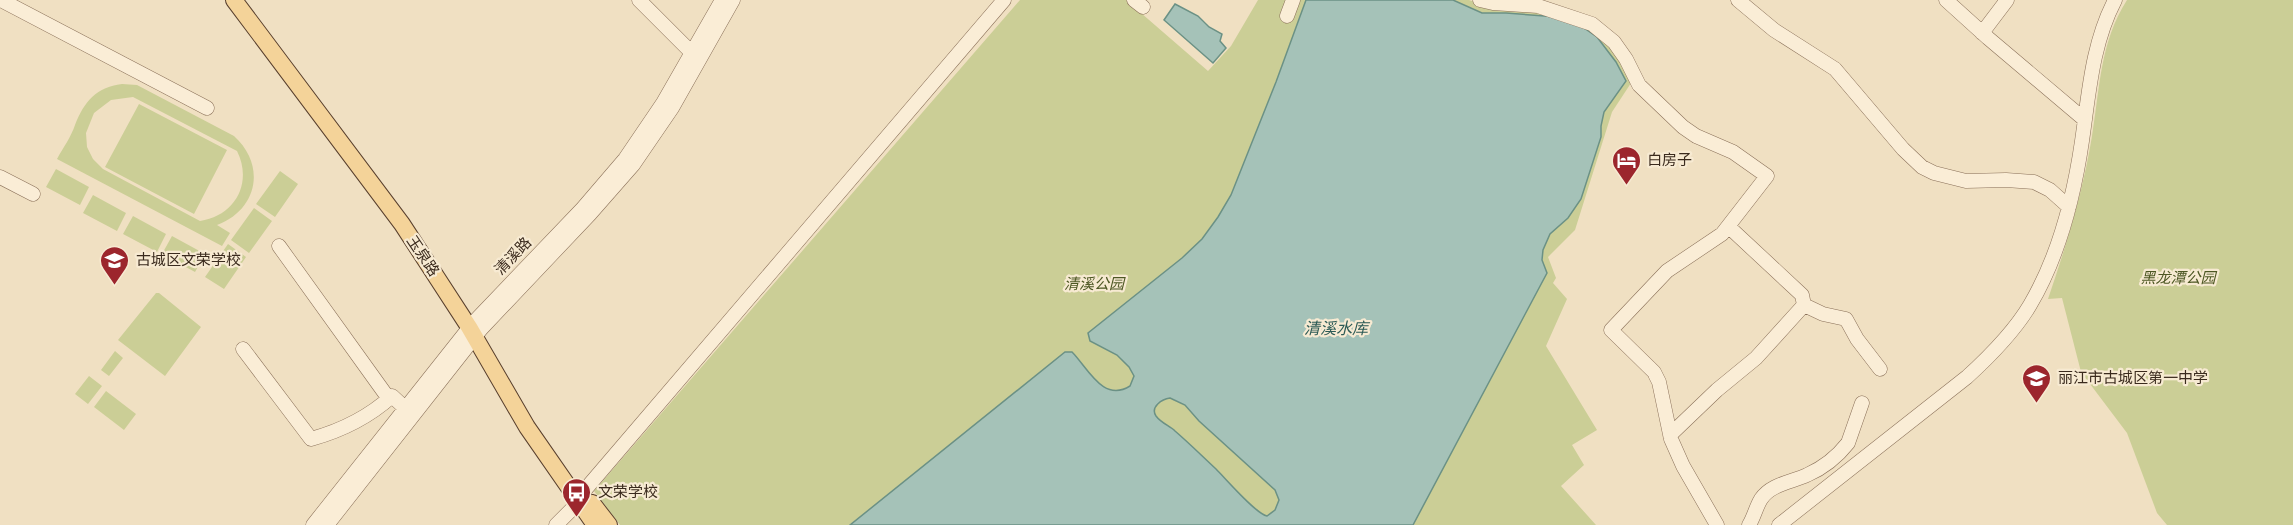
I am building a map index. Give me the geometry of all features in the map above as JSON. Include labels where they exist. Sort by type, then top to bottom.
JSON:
[{"type":"main road","name":"玉泉路","points":[[234,0],[402,224],[476,328]]},
{"type":"main road","name":"玉泉路","points":[[248,0],[411,218],[476,328],[536,421],[595,525]]},
{"type":"main road","name":"玉泉路","points":[[581,497],[609,525]]},
{"type":"street","points":[[1,0],[207,108]]},
{"type":"street","points":[[639,0],[692,53]]},
{"type":"street","name":"清溪路","points":[[313,525],[405,408],[612,176],[649,125],[722,0]]},
{"type":"street","name":"清溪路","points":[[327,525],[476,328],[591,214],[633,165],[672,108],[733,0]]},
{"type":"street","points":[[556,525],[1004,0]]},
{"type":"street","points":[[1287,16],[1293,0]]},
{"type":"street","points":[[1480,0],[1538,6],[1592,24],[1614,42],[1626,59],[1639,85],[1683,127],[1696,136],[1734,152],[1767,176],[1729,227],[1698,252],[1667,271],[1611,330],[1653,372],[1659,382],[1670,435],[1683,466],[1717,525]]},
{"type":"street","points":[[1738,0],[1774,30],[1836,69],[1903,149],[1922,167],[1934,173],[1966,182],[2006,180],[2034,182],[2050,190],[2069,207]]},
{"type":"street","points":[[1946,0],[2085,120]]},
{"type":"street","points":[[1982,33],[2007,0]]},
{"type":"street","points":[[1779,525],[1967,376],[2008,335],[2030,305],[2050,261],[2069,207],[2079,160],[2094,54],[2115,0]]},
{"type":"street","points":[[0,177],[33,194]]},
{"type":"street","points":[[1729,227],[1802,295],[1804,304],[1823,314],[1846,319],[1857,339],[1880,369]]},
{"type":"street","points":[[279,246],[389,399]]},
{"type":"street","points":[[1670,435],[1717,390],[1756,358],[1804,304]]},
{"type":"street","points":[[243,349],[311,439],[332,434],[381,406],[392,396],[405,408]]},
{"type":"street","points":[[1749,525],[1761,498],[1766,493],[1817,471],[1848,443],[1862,403]]},
{"type":"street","points":[[1828,463],[1838,477]]},
{"type":"green space","name":"清溪公园","points":[[1020,0],[1126,0],[1208,71],[1231,46],[1258,0],[1469,0],[1548,12],[1573,19],[1606,40],[1633,80],[1612,112],[1575,230],[1548,257],[1556,278],[1553,283],[1567,299],[1546,346],[1597,430],[1572,445],[1584,465],[1561,486],[1596,525],[620,525],[594,491]]},
{"type":"green space","name":"黑龙潭公园","points":[[2127,0],[2293,0],[2293,525],[2167,525],[2157,513],[2127,433],[2081,372],[2062,298],[2048,299],[2084,178],[2106,49],[2111,32]]},
{"type":"green space","points":[[137,85],[234,136],[244,148],[251,160],[254,173],[253,186],[249,198],[241,209],[231,218],[217,225],[230,233],[222,246],[57,159],[87,103],[98,92],[113,86]],"holes":[[[133,97],[237,151],[243,175],[238,196],[223,212],[200,221],[103,169],[93,159],[87,147],[86,133],[94,113],[111,100]]]},
{"type":"green space","points":[[139,104],[227,150],[194,214],[105,167]]},
{"type":"green space","points":[[56,169],[89,187],[80,205],[46,187]]},
{"type":"green space","points":[[280,171],[298,184],[275,217],[256,204]]},
{"type":"green space","points":[[93,195],[126,213],[117,231],[83,213]]},
{"type":"green space","points":[[254,208],[272,221],[249,253],[231,240]]},
{"type":"green space","points":[[133,216],[166,234],[157,252],[123,234]]},
{"type":"green space","points":[[172,236],[205,254],[195,272],[162,254]]},
{"type":"green space","points":[[228,244],[246,257],[224,289],[205,277]]},
{"type":"green space","points":[[156,293],[159,293],[201,327],[165,376],[118,340]]},
{"type":"green space","points":[[115,351],[123,358],[109,376],[101,370]]},
{"type":"green space","points":[[89,376],[102,386],[88,404],[75,394]]},
{"type":"green space","points":[[106,391],[136,414],[124,430],[94,407]]},
{"type":"water","name":"清溪水库","points":[[1306,0],[1453,0],[1482,13],[1558,17],[1584,28],[1597,37],[1616,62],[1626,81],[1604,112],[1601,137],[1581,199],[1568,218],[1550,234],[1543,250],[1542,260],[1547,273],[1413,525],[850,525],[1065,352],[1072,352],[1104,387],[1120,390],[1130,386],[1134,376],[1129,367],[1117,355],[1090,341],[1088,333],[1182,258],[1202,239],[1231,195]],"holes":[[[1170,398],[1185,405],[1199,421],[1275,490],[1279,500],[1275,510],[1267,516],[1262,514],[1155,413],[1158,404]]]},
{"type":"water","points":[[1175,4],[1198,16],[1209,27],[1222,34],[1220,41],[1226,48],[1213,63],[1164,20]]},
{"type":"place","name":"白房子","points":[[1626,186]]},
{"type":"place","name":"古城区文荣学校","points":[[115,286]]},
{"type":"place","name":"丽江市古城区第一中学","points":[[2037,404]]},
{"type":"place","name":"文荣学校","points":[[577,518]]}]
